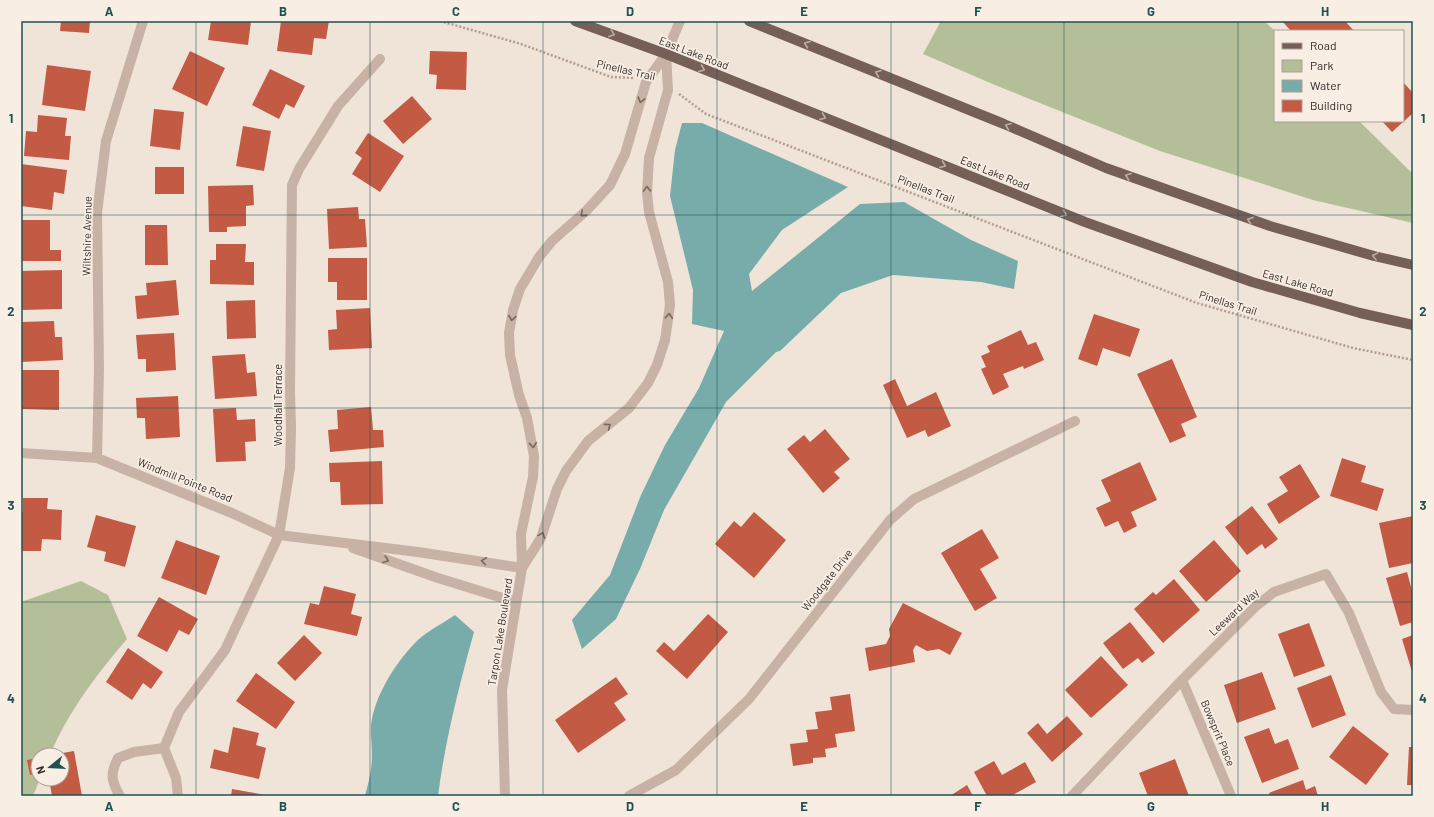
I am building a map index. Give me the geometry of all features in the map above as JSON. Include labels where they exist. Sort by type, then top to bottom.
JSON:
[{"type":"main road","name":"East Lake Road","points":[[575,21],[666,54],[1085,222],[1252,282],[1360,313],[1413,324]]},
{"type":"main road","points":[[749,21],[1004,124],[1106,168],[1270,226],[1374,256],[1413,265]]},
{"type":"street","name":"Wiltshire Avenue","points":[[97,458],[99,368],[97,213],[106,141],[143,21]]},
{"type":"street","points":[[666,54],[680,21]]},
{"type":"street","name":"Tarpon Lake Boulevard","points":[[505,796],[502,690],[522,568],[521,534],[533,477],[534,456],[527,418],[515,380],[510,354],[509,333],[513,310],[523,284],[538,257],[552,241],[586,211],[610,185],[624,154],[646,82],[666,54]]},
{"type":"street","name":"Tarpon Lake Boulevard","points":[[522,568],[541,538],[555,496],[566,471],[588,442],[617,420],[634,402],[648,383],[657,365],[665,340],[670,304],[668,282],[649,212],[647,182],[649,158],[668,90],[666,54]]},
{"type":"street","name":"Woodhall Terrace","points":[[164,748],[179,712],[225,650],[279,534],[290,468],[292,185],[299,169],[338,106],[380,59]]},
{"type":"street","name":"Woodgate Drive","points":[[629,796],[676,770],[749,699],[890,520],[914,499],[1075,421]]},
{"type":"street","name":"Windmill Pointe Road","points":[[21,453],[97,458],[279,534],[418,552],[522,568]]},
{"type":"street","name":"Windmill Pointe Road","points":[[336,542],[438,578],[516,602]]},
{"type":"street","name":"Leeward Way","points":[[1072,796],[1182,680],[1256,606],[1274,592],[1326,574],[1349,613],[1381,692],[1394,709],[1413,710]]},
{"type":"street","name":"Bowsprit Place","points":[[1182,680],[1231,796]]},
{"type":"street","points":[[120,796],[115,788],[112,771],[118,758],[134,752],[164,748],[176,778],[178,796]]},
{"type":"path","name":"Pinellas Trail","points":[[440,21],[521,44],[611,77],[632,78],[646,82]]},
{"type":"path","name":"Pinellas Trail","points":[[668,90],[682,95],[706,114],[1197,303],[1354,348],[1413,360]]},
{"type":"green space","points":[[941,21],[1264,21],[1274,30],[1274,122],[1360,122],[1413,174],[1413,223],[1313,200],[1160,151],[995,85],[923,54]]},
{"type":"green space","points":[[81,581],[108,595],[127,639],[84,694],[65,724],[54,747],[30,747],[30,787],[37,787],[33,796],[21,796],[21,602]]},
{"type":"water","points":[[682,123],[702,123],[848,187],[782,230],[749,274],[752,291],[860,204],[904,202],[971,240],[1018,261],[1014,289],[981,282],[893,275],[841,293],[780,351],[776,352],[726,402],[664,510],[640,569],[616,619],[582,649],[572,620],[610,575],[641,495],[665,445],[699,388],[724,331],[692,324],[693,290],[670,196],[675,150]]},
{"type":"water","points":[[455,615],[474,632],[444,755],[438,796],[365,796],[371,766],[371,724],[378,699],[384,686],[399,662],[419,639]]},
{"type":"building","points":[[61,21],[90,21],[89,33],[60,31]]},
{"type":"building","points":[[211,21],[251,21],[248,45],[208,40]]},
{"type":"building","points":[[281,21],[329,21],[326,39],[314,38],[312,55],[277,51]]},
{"type":"building","points":[[1282,21],[1345,21],[1353,30],[1290,30]]},
{"type":"building","points":[[190,51],[225,68],[207,106],[172,89]]},
{"type":"building","points":[[430,51],[467,52],[466,90],[436,89],[437,75],[429,74]]},
{"type":"building","points":[[47,65],[91,71],[85,111],[42,105]]},
{"type":"building","points":[[270,69],[305,86],[294,108],[286,104],[279,119],[252,105]]},
{"type":"building","points":[[1404,83],[1413,93],[1413,113],[1404,121]]},
{"type":"building","points":[[412,96],[432,119],[403,144],[383,121]]},
{"type":"building","points":[[154,109],[184,112],[180,150],[150,146]]},
{"type":"building","points":[[38,115],[67,118],[65,136],[71,136],[69,160],[24,156],[26,131],[37,132]]},
{"type":"building","points":[[1383,122],[1403,122],[1392,132]]},
{"type":"building","points":[[243,126],[271,131],[264,171],[236,166]]},
{"type":"building","points":[[368,133],[404,156],[380,192],[352,174],[362,158],[355,153]]},
{"type":"building","points":[[21,164],[67,170],[64,194],[54,192],[52,210],[21,206]]},
{"type":"building","points":[[155,167],[184,167],[184,194],[155,194]]},
{"type":"building","points":[[253,185],[254,205],[246,206],[246,226],[227,227],[227,232],[209,232],[208,186]]},
{"type":"building","points":[[358,207],[359,219],[365,219],[367,247],[329,249],[327,209]]},
{"type":"building","points":[[21,220],[50,220],[50,250],[61,250],[61,261],[21,261]]},
{"type":"building","points":[[145,225],[167,225],[168,265],[145,265]]},
{"type":"building","points":[[216,244],[246,244],[245,262],[254,262],[254,285],[210,284],[210,260],[216,260]]},
{"type":"building","points":[[328,258],[367,258],[367,300],[337,300],[337,282],[328,282]]},
{"type":"building","points":[[62,270],[62,309],[21,310],[21,271]]},
{"type":"building","points":[[176,280],[179,315],[137,319],[135,296],[147,295],[146,283]]},
{"type":"building","points":[[255,300],[256,338],[227,339],[226,301]]},
{"type":"building","points":[[370,308],[372,348],[329,350],[328,330],[337,329],[336,310]]},
{"type":"building","points":[[1094,314],[1140,329],[1130,357],[1103,348],[1097,366],[1078,359]]},
{"type":"building","points":[[54,321],[55,337],[62,337],[63,360],[21,362],[21,322]]},
{"type":"building","points":[[1021,330],[1028,345],[1036,342],[1044,360],[1024,369],[1023,366],[1003,374],[1009,387],[993,395],[981,369],[986,367],[981,356],[990,352],[987,346]]},
{"type":"building","points":[[174,333],[176,370],[146,372],[146,359],[138,359],[136,335]]},
{"type":"building","points":[[245,354],[247,373],[255,372],[257,396],[215,399],[212,356]]},
{"type":"building","points":[[1172,359],[1197,417],[1181,424],[1186,436],[1170,443],[1137,374]]},
{"type":"building","points":[[21,370],[59,370],[59,410],[21,409]]},
{"type":"building","points":[[895,379],[907,406],[936,392],[951,426],[928,437],[925,430],[907,438],[883,385]]},
{"type":"building","points":[[178,396],[180,437],[146,439],[145,418],[137,418],[136,398]]},
{"type":"building","points":[[371,407],[373,430],[383,430],[384,447],[330,452],[328,430],[338,429],[337,410]]},
{"type":"building","points":[[236,408],[237,420],[255,419],[256,441],[245,442],[246,461],[216,462],[213,409]]},
{"type":"building","points":[[825,429],[850,459],[834,472],[840,478],[823,493],[787,449],[804,435],[810,442]]},
{"type":"building","points":[[1342,458],[1366,466],[1361,482],[1384,489],[1377,511],[1330,496]]},
{"type":"building","points":[[382,461],[383,504],[341,505],[340,482],[330,482],[329,463]]},
{"type":"building","points":[[1140,462],[1157,500],[1131,512],[1137,526],[1124,533],[1118,521],[1105,527],[1096,508],[1111,501],[1101,480]]},
{"type":"building","points":[[1300,464],[1320,497],[1279,524],[1267,504],[1288,491],[1279,477]]},
{"type":"building","points":[[23,498],[48,498],[47,509],[62,510],[61,540],[42,539],[41,551],[21,551],[21,512],[23,512]]},
{"type":"building","points":[[1252,506],[1278,539],[1265,549],[1262,544],[1247,555],[1225,527]]},
{"type":"building","points":[[754,512],[786,540],[754,578],[715,544],[734,521],[741,527]]},
{"type":"building","points":[[96,515],[136,526],[125,567],[104,561],[106,552],[87,547]]},
{"type":"building","points":[[1413,516],[1413,563],[1389,568],[1379,523]]},
{"type":"building","points":[[982,529],[999,558],[980,569],[997,598],[975,611],[941,553]]},
{"type":"building","points":[[176,540],[220,556],[206,595],[161,578]]},
{"type":"building","points":[[1214,540],[1241,571],[1206,602],[1179,571]]},
{"type":"building","points":[[1407,572],[1413,594],[1413,622],[1400,626],[1386,578]]},
{"type":"building","points":[[1174,579],[1200,610],[1163,643],[1134,609],[1153,592],[1156,595]]},
{"type":"building","points":[[324,586],[356,594],[351,614],[362,617],[357,636],[304,624],[310,603],[319,605]]},
{"type":"building","points":[[159,597],[198,619],[189,635],[179,630],[167,652],[137,636]]},
{"type":"building","points":[[903,603],[962,633],[950,655],[939,649],[927,651],[916,645],[913,650],[915,662],[869,671],[865,648],[886,644],[890,636],[889,629]]},
{"type":"building","points":[[708,614],[728,632],[687,679],[656,651],[664,642],[674,651]]},
{"type":"building","points":[[1130,622],[1155,653],[1142,663],[1138,658],[1123,669],[1103,643]]},
{"type":"building","points":[[1309,623],[1325,666],[1294,677],[1278,634]]},
{"type":"building","points":[[304,635],[322,653],[295,681],[277,663]]},
{"type":"building","points":[[1413,635],[1413,675],[1402,639]]},
{"type":"building","points":[[128,648],[163,672],[151,689],[143,683],[132,700],[106,682]]},
{"type":"building","points":[[1101,656],[1128,685],[1091,718],[1065,690]]},
{"type":"building","points":[[1262,672],[1276,709],[1237,723],[1224,685]]},
{"type":"building","points":[[256,673],[295,702],[276,729],[236,701]]},
{"type":"building","points":[[1331,675],[1346,715],[1312,728],[1297,688]]},
{"type":"building","points":[[616,677],[628,694],[614,703],[626,720],[578,753],[555,720]]},
{"type":"building","points":[[850,694],[855,731],[835,734],[837,747],[825,749],[826,757],[813,758],[813,763],[793,766],[790,744],[808,742],[806,730],[818,729],[815,712],[832,710],[830,697]]},
{"type":"building","points":[[1067,716],[1083,734],[1052,762],[1027,733],[1038,723],[1047,734]]},
{"type":"building","points":[[1353,726],[1389,754],[1366,785],[1329,757]]},
{"type":"building","points":[[233,727],[259,733],[256,745],[266,748],[259,779],[210,768],[214,749],[228,753]]},
{"type":"building","points":[[1269,728],[1275,744],[1288,739],[1299,769],[1262,783],[1244,737]]},
{"type":"building","points":[[1409,747],[1413,747],[1413,785],[1407,785]]},
{"type":"building","points":[[74,751],[82,796],[52,796],[50,787],[70,787],[70,752]]},
{"type":"building","points":[[30,759],[30,775],[27,760]]},
{"type":"building","points":[[1175,759],[1189,796],[1148,796],[1139,773]]},
{"type":"building","points":[[994,761],[1002,775],[1025,762],[1036,782],[1011,796],[987,796],[974,772]]},
{"type":"building","points":[[1303,780],[1306,790],[1315,786],[1318,796],[1270,796],[1269,793]]},
{"type":"building","points":[[967,785],[973,796],[950,796]]},
{"type":"building","points":[[232,789],[265,795],[265,796],[231,796]]}]
